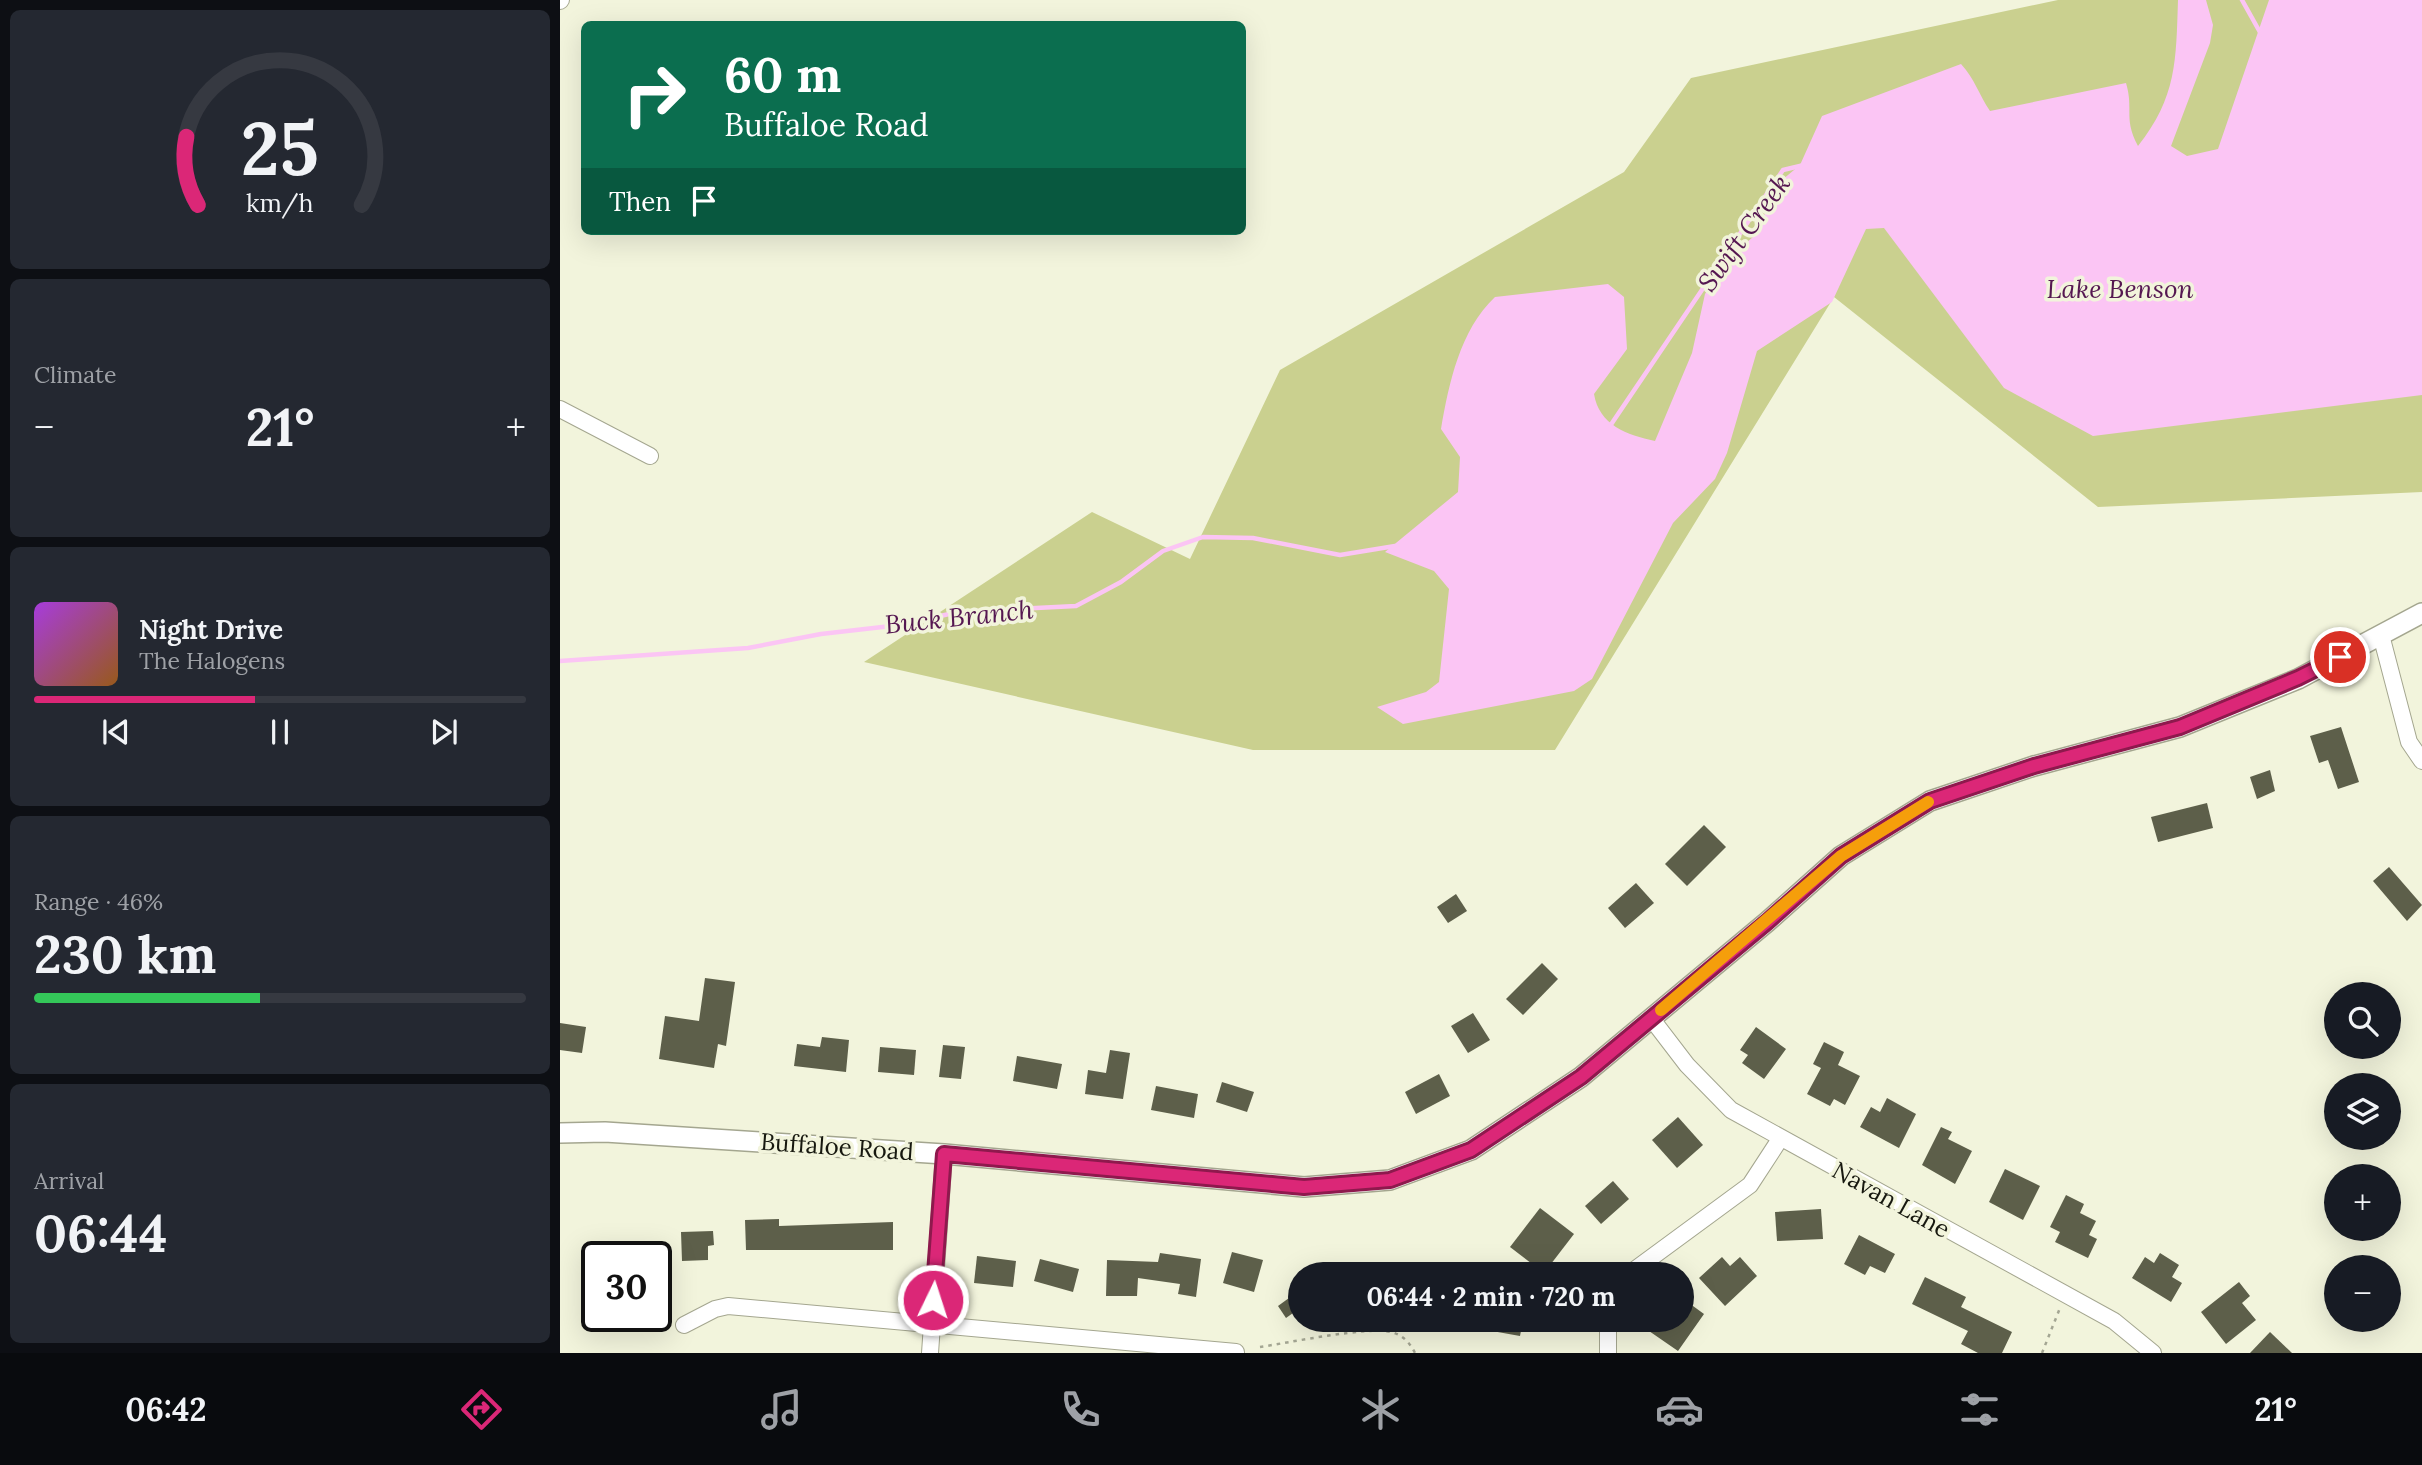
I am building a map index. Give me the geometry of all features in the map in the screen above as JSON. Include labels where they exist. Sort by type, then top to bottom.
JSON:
[{"type":"street","points":[[560,409],[650,456]]},
{"type":"street","name":"Buffaloe Road","points":[[560,1133],[600,1132],[944,1154],[1304,1187],[1390,1180],[1471,1150],[1581,1077],[1841,856],[1930,801],[2034,766],[2180,727],[2298,678],[2422,613]]},
{"type":"street","points":[[2381,635],[2409,742],[2422,761]]},
{"type":"street","name":"Navan Lane","points":[[1651,1018],[1687,1065],[1731,1110],[2128,1330],[2153,1353]]},
{"type":"street","points":[[1645,1262],[1750,1185],[1780,1139]]},
{"type":"street","points":[[930,1353],[944,1154]]},
{"type":"street","points":[[684,1325],[715,1309],[728,1306],[1236,1352]]},
{"type":"street","points":[[1608,1332],[1608,1353]]},
{"type":"path","points":[[2042,1353],[2066,1296]]},
{"type":"path","points":[[1260,1347],[1361,1333],[1391,1332],[1409,1342],[1415,1353]]},
{"type":"green space","points":[[2058,0],[2422,0],[2422,492],[2098,507],[1834,297],[1555,750],[1253,750],[864,662],[1092,512],[1190,559],[1280,370],[1624,172],[1691,78]]},
{"type":"water","name":"Lake Benson","points":[[2178,0],[2206,0],[2213,25],[2210,43],[2171,146],[2187,156],[2218,149],[2269,0],[2422,0],[2422,395],[2093,436],[2004,388],[1884,228],[1866,229],[1832,302],[1757,351],[1727,453],[1715,479],[1673,523],[1592,679],[1574,691],[1403,724],[1377,707],[1426,692],[1439,682],[1449,589],[1434,571],[1385,552],[1458,492],[1460,457],[1441,429],[1444,411],[1452,376],[1465,341],[1483,310],[1495,297],[1608,284],[1624,297],[1627,349],[1594,394],[1597,405],[1608,421],[1625,432],[1655,441],[1692,353],[1705,294],[1727,259],[1753,237],[1782,180],[1800,165],[1822,116],[1961,64],[1990,111],[2126,83],[2131,128],[2138,146],[2160,111],[2172,77]]},
{"type":"building","points":[[2341,727],[2359,782],[2338,789],[2328,760],[2319,763],[2310,736]]},
{"type":"building","points":[[2270,770],[2275,791],[2257,799],[2250,777]]},
{"type":"building","points":[[2207,803],[2213,828],[2158,842],[2151,817]]},
{"type":"building","points":[[1704,825],[1726,847],[1687,886],[1665,864]]},
{"type":"building","points":[[2389,867],[2422,905],[2407,921],[2373,881]]},
{"type":"building","points":[[1636,883],[1654,903],[1625,928],[1608,908]]},
{"type":"building","points":[[1456,894],[1467,911],[1448,923],[1437,907]]},
{"type":"building","points":[[1542,963],[1558,979],[1523,1015],[1506,999]]},
{"type":"building","points":[[705,978],[735,982],[726,1046],[718,1044],[714,1068],[659,1059],[665,1016],[699,1021]]},
{"type":"building","points":[[1473,1013],[1490,1040],[1468,1053],[1451,1026]]},
{"type":"building","points":[[560,1023],[586,1027],[582,1053],[560,1050]]},
{"type":"building","points":[[1756,1027],[1786,1049],[1764,1079],[1742,1063],[1748,1055],[1740,1050]]},
{"type":"building","points":[[822,1037],[849,1040],[846,1072],[794,1066],[797,1044],[820,1047]]},
{"type":"building","points":[[1824,1042],[1844,1052],[1838,1065],[1860,1076],[1845,1105],[1834,1099],[1830,1106],[1807,1094],[1821,1068],[1813,1064]]},
{"type":"building","points":[[943,1045],[965,1047],[961,1079],[939,1077]]},
{"type":"building","points":[[880,1047],[916,1050],[914,1075],[878,1072]]},
{"type":"building","points":[[1110,1050],[1130,1053],[1123,1099],[1085,1094],[1088,1070],[1106,1073]]},
{"type":"building","points":[[1017,1056],[1062,1064],[1057,1089],[1013,1081]]},
{"type":"building","points":[[1439,1074],[1450,1096],[1416,1114],[1405,1092]]},
{"type":"building","points":[[1222,1082],[1254,1092],[1247,1112],[1216,1102]]},
{"type":"building","points":[[1156,1086],[1198,1094],[1194,1118],[1151,1110]]},
{"type":"building","points":[[1887,1098],[1916,1114],[1899,1148],[1860,1127],[1871,1107],[1880,1112]]},
{"type":"building","points":[[1678,1117],[1703,1145],[1677,1168],[1652,1140]]},
{"type":"building","points":[[1941,1127],[1952,1132],[1948,1139],[1972,1151],[1955,1184],[1922,1165]]},
{"type":"building","points":[[2005,1169],[2040,1186],[2023,1220],[1989,1202]]},
{"type":"building","points":[[1613,1181],[1629,1199],[1601,1224],[1585,1206]]},
{"type":"building","points":[[2066,1195],[2084,1204],[2080,1213],[2096,1221],[2089,1235],[2097,1239],[2088,1258],[2055,1242],[2060,1232],[2050,1227]]},
{"type":"building","points":[[1540,1208],[1574,1234],[1552,1262],[1530,1262],[1510,1247]]},
{"type":"building","points":[[1821,1209],[1823,1239],[1777,1241],[1775,1212]]},
{"type":"building","points":[[779,1219],[779,1226],[893,1222],[893,1250],[746,1250],[745,1220]]},
{"type":"building","points":[[713,1231],[714,1245],[708,1246],[708,1260],[682,1261],[681,1232]]},
{"type":"building","points":[[1859,1235],[1895,1254],[1885,1273],[1870,1266],[1865,1275],[1844,1264]]},
{"type":"building","points":[[1232,1252],[1263,1260],[1254,1292],[1223,1283]]},
{"type":"building","points":[[1160,1253],[1201,1259],[1196,1297],[1178,1294],[1180,1284],[1138,1278],[1137,1296],[1106,1296],[1107,1260],[1158,1262]]},
{"type":"building","points":[[2160,1253],[2179,1265],[2172,1277],[2182,1283],[2171,1302],[2132,1278],[2145,1257],[2154,1263]]},
{"type":"building","points":[[977,1256],[1016,1261],[1013,1287],[974,1283]]},
{"type":"building","points":[[1722,1257],[1730,1266],[1740,1257],[1757,1276],[1725,1306],[1699,1278]]},
{"type":"building","points":[[1040,1259],[1079,1269],[1073,1292],[1034,1281]]},
{"type":"building","points":[[1925,1277],[1966,1297],[1961,1307],[2012,1332],[2002,1353],[1978,1353],[1961,1344],[1968,1331],[1912,1304]]},
{"type":"building","points":[[2239,1282],[2250,1296],[2242,1303],[2256,1320],[2226,1344],[2201,1312]]},
{"type":"building","points":[[1288,1299],[1288,1317],[1286,1318],[1278,1306]]},
{"type":"building","points":[[1694,1307],[1704,1314],[1694,1328]]},
{"type":"building","points":[[1498,1332],[1521,1332],[1520,1336]]},
{"type":"building","points":[[1650,1332],[1691,1332],[1678,1351]]},
{"type":"building","points":[[2270,1332],[2292,1353],[2250,1353]]},
{"type":"waterway","name":"Swift Creek","points":[[2242,0],[2261,34]]},
{"type":"waterway","name":"Swift Creek","points":[[1610,426],[1783,170],[1804,165]]},
{"type":"waterway","name":"Buck Branch","points":[[560,661],[748,648],[821,634],[900,625],[958,612],[1076,606],[1121,582],[1163,551],[1203,537],[1253,538],[1340,555],[1395,546]]},
{"type":"slow traffic","points":[[1661,1010],[1841,856],[1928,802]]},
{"type":"route","points":[[933,1300],[944,1154],[1304,1187],[1390,1180],[1471,1150],[1581,1077],[1767,922],[1841,856],[1930,801],[2034,766],[2180,727],[2298,678],[2340,657]]}]
